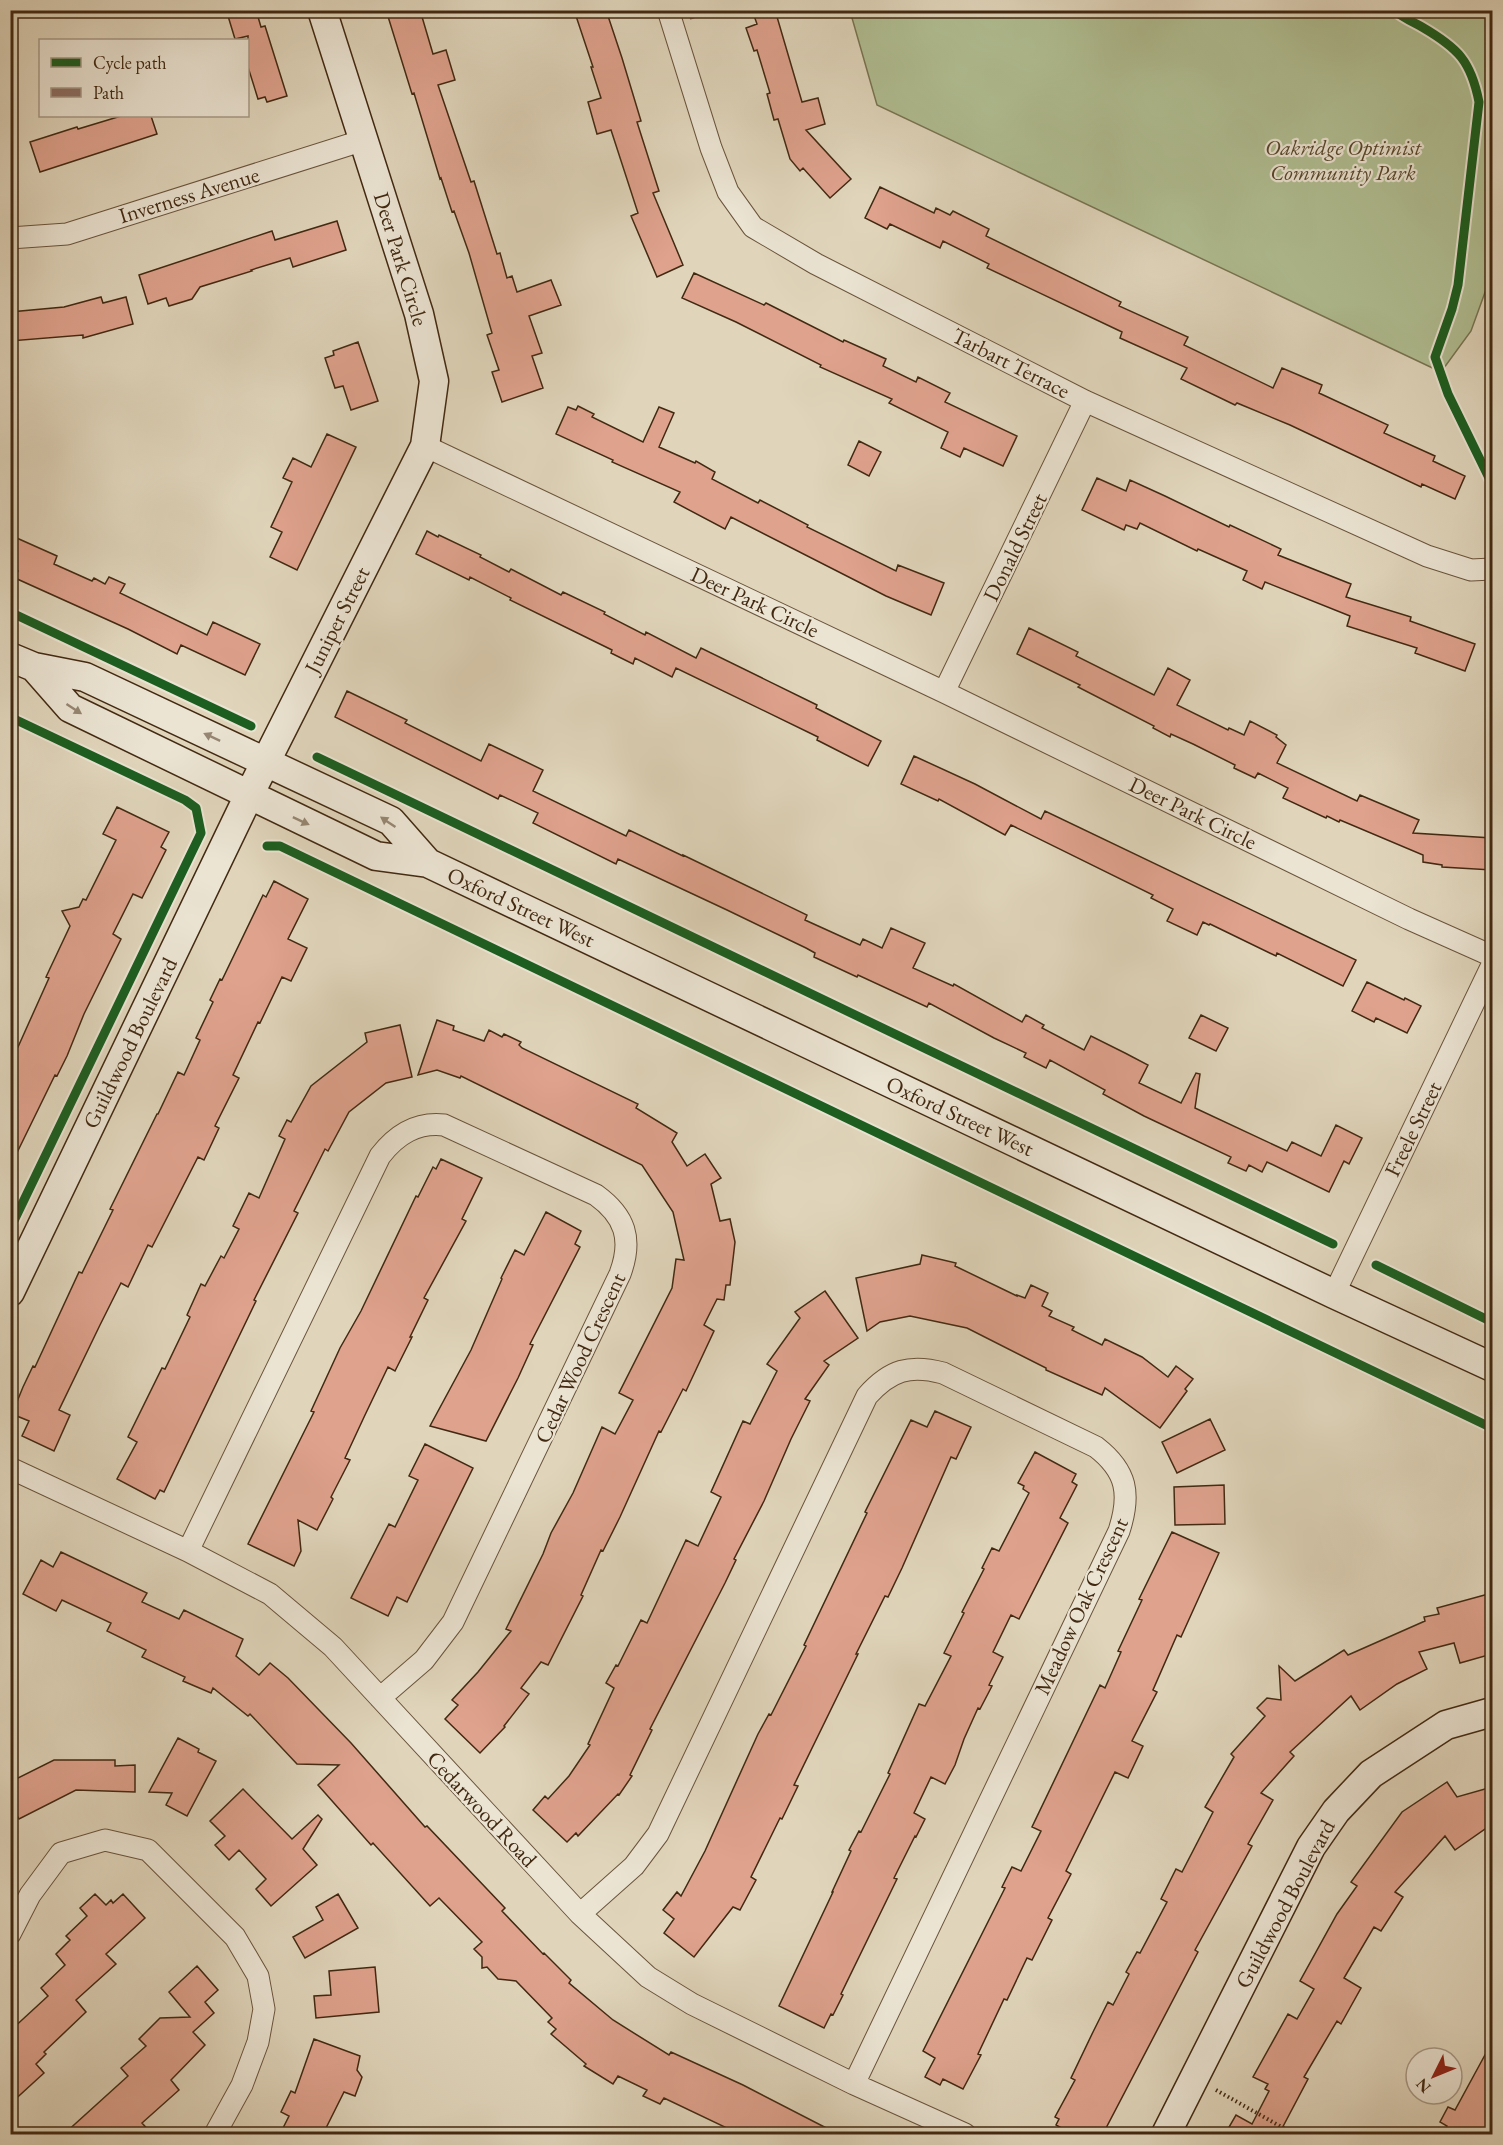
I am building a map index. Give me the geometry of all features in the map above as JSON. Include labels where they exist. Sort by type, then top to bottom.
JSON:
[{"type":"main road","name":"Deer Park Circle","points":[[322,10],[419,314],[434,381],[424,446]]},
{"type":"main road","name":"Juniper Street","points":[[249,795],[424,446]]},
{"type":"main road","name":"Oxford Street West","points":[[22,662],[85,676],[391,821],[428,863]]},
{"type":"main road","name":"Oxford Street West","points":[[22,662],[70,708],[376,856],[428,863],[1492,1367]]},
{"type":"main road","name":"Guildwood Boulevard","points":[[10,1292],[249,795]]},
{"type":"main road","name":"Guildwood Boulevard","points":[[1166,2134],[1311,1847],[1336,1811],[1371,1774],[1446,1725],[1492,1712]]},
{"type":"street","name":"Tarbart Terrace","points":[[668,10],[711,148],[728,192],[753,227],[816,264],[1086,401],[1427,556],[1471,570],[1492,569]]},
{"type":"street","name":"Inverness Avenue","points":[[10,238],[67,234],[364,140]]},
{"type":"street","name":"Donald Street","points":[[944,692],[1086,401]]},
{"type":"street","name":"Deer Park Circle","points":[[424,446],[944,692],[1409,919],[1492,956]]},
{"type":"street","name":"Freele Street","points":[[1334,1294],[1492,965]]},
{"type":"street","name":"Cedar Wood Crescent","points":[[188,1551],[380,1156],[400,1135],[423,1125],[444,1125],[596,1195],[607,1203],[617,1214],[624,1227],[627,1242],[626,1258],[620,1274],[453,1622],[424,1660],[380,1698]]},
{"type":"street","name":"Meadow Oak Crescent","points":[[580,1914],[634,1866],[658,1834],[867,1396],[878,1384],[902,1370],[929,1369],[943,1372],[1096,1447],[1117,1467],[1124,1481],[1126,1505],[1119,1531],[854,2084]]},
{"type":"street","name":"Cedarwood Road","points":[[10,1468],[188,1551],[270,1594],[333,1647],[580,1914],[648,1977],[692,2004],[854,2084],[965,2134]]},
{"type":"street","points":[[10,1934],[30,1895],[61,1853],[105,1840],[148,1850],[235,1937],[258,1976],[264,2009],[258,2042],[242,2085],[215,2134]]},
{"type":"path","points":[[1194,2079],[1294,2134]]},
{"type":"green space","name":"Oakridge Optimist Community Park","points":[[850,11],[1492,11],[1492,273],[1471,331],[1441,372],[877,105]]},
{"type":"building","points":[[244,10],[256,10],[261,27],[265,26],[287,96],[267,102],[265,97],[258,99],[249,70],[248,36],[235,39],[228,16]]},
{"type":"building","points":[[386,10],[420,10],[433,54],[446,50],[455,80],[438,85],[471,182],[474,181],[497,254],[500,253],[507,278],[512,276],[517,292],[551,280],[561,305],[529,316],[542,353],[532,356],[543,388],[502,402],[492,372],[499,370],[487,335],[492,333],[469,253],[440,179]]},
{"type":"building","points":[[574,10],[606,10],[622,58],[641,121],[637,122],[659,191],[653,193],[683,265],[657,277],[631,216],[638,213],[611,130],[597,134],[588,102],[601,98]]},
{"type":"building","points":[[752,10],[775,10],[802,102],[818,98],[825,124],[806,130],[851,179],[830,198],[803,168],[800,171],[790,159],[778,119],[774,120],[767,94],[770,93],[757,50],[754,51],[746,28],[757,24]]},
{"type":"building","points":[[118,117],[151,117],[157,134],[40,172],[30,142],[77,127],[78,129]]},
{"type":"building","points":[[880,187],[934,213],[936,208],[950,215],[953,211],[989,229],[986,236],[1121,302],[1119,306],[1188,337],[1184,345],[1273,388],[1282,368],[1322,385],[1319,393],[1388,425],[1384,433],[1435,456],[1433,461],[1465,476],[1455,499],[1422,484],[1421,487],[1290,425],[1237,403],[1235,405],[1181,379],[1187,368],[1120,338],[1122,332],[987,268],[989,264],[943,241],[940,248],[890,224],[887,229],[865,218]]},
{"type":"building","points":[[337,221],[346,250],[293,267],[290,258],[251,270],[200,287],[192,299],[169,306],[166,298],[148,304],[139,275],[272,231],[275,240]]},
{"type":"building","points":[[694,273],[764,305],[766,303],[843,342],[844,340],[886,359],[883,366],[916,382],[918,377],[950,393],[945,402],[1017,436],[1003,466],[964,448],[960,457],[941,448],[948,432],[889,403],[892,399],[820,367],[821,365],[736,322],[682,298]]},
{"type":"building","points":[[101,297],[103,303],[126,297],[133,324],[83,338],[83,335],[10,341],[10,312],[64,307]]},
{"type":"building","points":[[358,342],[378,401],[351,410],[343,386],[335,388],[325,358],[334,355],[333,351]]},
{"type":"building","points":[[578,406],[594,414],[592,417],[643,442],[659,407],[674,413],[659,447],[695,463],[696,461],[715,472],[712,479],[758,503],[760,500],[808,525],[807,527],[896,571],[898,565],[944,583],[931,615],[886,596],[731,517],[725,529],[674,502],[680,492],[556,434],[568,407],[576,410]]},
{"type":"building","points":[[327,434],[356,447],[297,570],[270,557],[282,532],[271,527],[292,482],[283,478],[293,458],[311,467]]},
{"type":"building","points":[[859,441],[881,452],[869,476],[848,465]]},
{"type":"building","points":[[1097,478],[1126,491],[1130,480],[1281,549],[1278,555],[1351,584],[1346,597],[1411,617],[1410,621],[1475,644],[1465,671],[1415,653],[1417,648],[1347,626],[1350,616],[1265,582],[1262,589],[1243,580],[1247,571],[1198,549],[1197,551],[1140,523],[1137,529],[1126,525],[1124,530],[1082,510]]},
{"type":"building","points":[[427,531],[481,555],[480,557],[509,572],[511,569],[561,595],[563,592],[645,635],[646,632],[696,658],[701,648],[817,705],[816,708],[881,741],[868,766],[817,740],[818,737],[676,668],[672,677],[635,658],[633,664],[611,653],[612,650],[510,600],[511,598],[470,577],[469,580],[416,554]]},
{"type":"building","points":[[10,535],[57,556],[54,564],[92,581],[94,578],[105,584],[109,577],[125,584],[120,593],[207,635],[213,622],[260,644],[245,675],[181,645],[177,654],[128,629],[15,578],[18,571],[10,568]]},
{"type":"building","points":[[1029,628],[1078,652],[1076,656],[1154,695],[1168,668],[1190,680],[1177,705],[1228,730],[1229,728],[1244,735],[1250,721],[1277,735],[1276,737],[1286,745],[1277,763],[1357,801],[1360,795],[1419,820],[1413,833],[1492,838],[1492,870],[1442,867],[1442,865],[1423,862],[1423,855],[1340,820],[1339,822],[1327,816],[1326,818],[1283,798],[1288,788],[1258,773],[1255,778],[1193,744],[1171,734],[1170,737],[1153,728],[1154,726],[1078,687],[1080,685],[1017,654]]},
{"type":"building","points":[[347,691],[407,720],[405,723],[481,761],[489,744],[543,770],[533,791],[626,836],[629,830],[683,855],[807,915],[805,920],[860,945],[863,939],[882,948],[891,928],[925,943],[913,968],[953,986],[954,984],[1022,1022],[1026,1015],[1044,1025],[1042,1028],[1084,1050],[1091,1036],[1125,1053],[1148,1065],[1139,1083],[1181,1103],[1196,1073],[1200,1074],[1195,1108],[1287,1151],[1292,1142],[1321,1156],[1336,1125],[1362,1138],[1349,1164],[1344,1161],[1329,1192],[1267,1162],[1262,1172],[1249,1165],[1246,1171],[1228,1163],[1231,1157],[1144,1116],[1103,1094],[1105,1090],[1050,1060],[1046,1068],[1024,1057],[1026,1053],[929,1003],[927,1007],[858,975],[857,977],[814,957],[815,953],[806,948],[727,910],[618,859],[616,864],[533,823],[538,813],[500,795],[498,799],[335,717]]},
{"type":"building","points":[[914,756],[975,784],[1041,819],[1045,811],[1356,960],[1343,986],[1277,953],[1276,956],[1210,924],[1203,922],[1197,935],[1167,921],[1173,909],[1151,898],[1153,895],[1011,825],[1005,835],[939,799],[938,801],[901,784]]},
{"type":"building","points":[[117,807],[169,832],[161,847],[166,850],[142,898],[133,894],[113,934],[121,939],[84,1014],[67,1056],[57,1076],[55,1075],[10,1167],[10,1043],[18,1047],[49,978],[46,977],[70,926],[62,911],[79,907],[83,899],[86,900],[116,840],[103,834]]},
{"type":"building","points":[[274,881],[308,899],[288,939],[307,948],[291,981],[282,977],[260,1023],[258,1022],[233,1075],[239,1078],[215,1126],[219,1128],[204,1160],[198,1157],[152,1247],[148,1245],[128,1287],[121,1283],[59,1410],[70,1415],[54,1451],[22,1436],[29,1421],[12,1414],[33,1366],[35,1367],[79,1272],[82,1273],[113,1210],[110,1209],[178,1072],[184,1075],[200,1040],[196,1038],[213,1002],[210,1000],[220,979],[222,980],[263,895],[266,897]]},
{"type":"building","points":[[1367,982],[1421,1006],[1407,1033],[1376,1018],[1374,1022],[1352,1011]]},
{"type":"building","points":[[1201,1015],[1228,1028],[1216,1051],[1189,1038]]},
{"type":"building","points":[[437,1020],[454,1026],[453,1030],[484,1041],[489,1030],[502,1037],[504,1034],[521,1042],[519,1045],[522,1048],[638,1104],[636,1108],[677,1133],[672,1142],[687,1166],[705,1154],[721,1178],[711,1184],[720,1221],[730,1219],[735,1242],[730,1285],[726,1285],[724,1300],[717,1299],[704,1325],[714,1331],[686,1391],[683,1389],[661,1432],[659,1431],[620,1517],[603,1551],[601,1550],[581,1595],[583,1596],[548,1665],[541,1662],[521,1688],[529,1694],[505,1727],[480,1753],[445,1719],[458,1705],[452,1700],[511,1631],[506,1629],[551,1533],[573,1493],[602,1427],[615,1434],[633,1400],[619,1393],[672,1288],[676,1259],[684,1260],[673,1212],[642,1165],[461,1076],[460,1078],[437,1070],[418,1075]]},
{"type":"building","points":[[400,1025],[412,1077],[386,1083],[349,1112],[328,1151],[325,1149],[294,1211],[298,1213],[254,1300],[256,1301],[164,1492],[160,1490],[155,1499],[117,1479],[137,1442],[128,1437],[190,1317],[187,1315],[201,1284],[205,1286],[221,1256],[224,1258],[239,1229],[233,1226],[249,1193],[259,1198],[285,1139],[279,1136],[287,1120],[291,1122],[311,1086],[367,1042],[365,1033]]},
{"type":"building","points":[[441,1159],[482,1178],[462,1219],[466,1221],[424,1298],[428,1300],[410,1337],[412,1337],[395,1371],[388,1367],[365,1415],[345,1458],[350,1460],[317,1530],[298,1520],[301,1551],[294,1566],[248,1544],[314,1412],[311,1411],[340,1348],[361,1311],[416,1196],[418,1197],[433,1167],[436,1169]]},
{"type":"building","points":[[546,1212],[581,1231],[575,1244],[580,1247],[530,1344],[533,1345],[486,1441],[430,1426],[471,1350],[515,1250],[524,1255]]},
{"type":"building","points":[[922,1255],[956,1263],[955,1266],[1017,1296],[1025,1298],[1031,1285],[1048,1293],[1042,1306],[1052,1311],[1049,1316],[1074,1327],[1072,1330],[1102,1345],[1105,1339],[1142,1357],[1168,1377],[1176,1366],[1193,1379],[1160,1428],[1105,1388],[1102,1395],[1046,1370],[967,1328],[910,1316],[880,1322],[867,1331],[856,1278],[920,1264]]},
{"type":"building","points":[[825,1291],[858,1338],[824,1361],[829,1365],[805,1399],[810,1401],[764,1501],[734,1559],[736,1560],[725,1583],[650,1729],[652,1730],[630,1775],[632,1776],[619,1795],[578,1836],[576,1833],[567,1842],[533,1810],[545,1796],[548,1799],[569,1776],[590,1745],[588,1744],[614,1688],[606,1683],[616,1665],[618,1666],[641,1620],[647,1623],[686,1540],[698,1546],[721,1497],[711,1492],[743,1421],[750,1424],[777,1371],[767,1364],[800,1318],[795,1312]]},
{"type":"building","points":[[935,1411],[971,1427],[956,1459],[951,1457],[902,1568],[856,1654],[858,1654],[794,1785],[798,1786],[751,1877],[756,1880],[740,1910],[733,1907],[694,1957],[664,1933],[674,1919],[663,1910],[677,1892],[681,1896],[705,1851],[758,1734],[769,1714],[771,1715],[806,1646],[804,1645],[867,1513],[865,1512],[911,1420],[927,1427]]},
{"type":"building","points":[[1210,1419],[1225,1450],[1177,1473],[1162,1442]]},
{"type":"building","points":[[425,1444],[473,1468],[407,1602],[397,1597],[388,1616],[351,1598],[389,1524],[395,1527],[418,1480],[409,1476]]},
{"type":"building","points":[[1035,1452],[1076,1474],[1072,1482],[1077,1485],[1060,1518],[1068,1523],[1019,1619],[1011,1615],[993,1652],[1003,1657],[989,1685],[992,1686],[980,1709],[978,1708],[945,1784],[931,1777],[914,1813],[925,1819],[894,1878],[897,1879],[841,1994],[843,1995],[824,2028],[779,2006],[833,1892],[851,1851],[849,1850],[859,1831],[861,1832],[890,1774],[888,1773],[919,1704],[925,1706],[951,1656],[944,1653],[984,1569],[982,1568],[992,1548],[999,1551],[1029,1493],[1023,1489],[1024,1486],[1018,1483]]},
{"type":"building","points":[[1224,1485],[1225,1524],[1175,1525],[1174,1487]]},
{"type":"building","points":[[1172,1532],[1219,1553],[1181,1637],[1177,1635],[1153,1690],[1157,1692],[1132,1741],[1143,1746],[1128,1778],[1115,1772],[1066,1871],[1071,1874],[1048,1918],[1052,1920],[1032,1960],[1027,1958],[1007,2000],[1004,1999],[978,2054],[981,2055],[963,2089],[943,2079],[940,2085],[925,2077],[935,2058],[923,2051],[1005,1888],[1002,1887],[1012,1867],[1021,1871],[1041,1831],[1032,1827],[1100,1685],[1105,1688],[1121,1652],[1118,1651],[1142,1600],[1139,1599]]},
{"type":"building","points":[[61,1552],[147,1593],[142,1602],[179,1619],[184,1610],[243,1639],[236,1656],[259,1675],[270,1663],[288,1678],[351,1743],[425,1827],[427,1826],[505,1908],[502,1911],[571,1980],[569,1983],[613,2020],[669,2055],[671,2052],[743,2085],[838,2134],[724,2134],[727,2128],[664,2098],[660,2104],[643,2096],[647,2090],[618,2076],[613,2084],[584,2066],[586,2064],[551,2034],[556,2029],[548,2022],[552,2018],[516,1981],[498,1979],[487,1967],[482,1968],[482,1957],[474,1949],[482,1942],[439,1898],[430,1906],[373,1843],[371,1845],[318,1785],[339,1765],[297,1764],[250,1714],[248,1716],[213,1688],[211,1693],[183,1681],[185,1677],[142,1657],[146,1650],[107,1631],[111,1623],[62,1600],[56,1611],[23,1594],[41,1560],[53,1567]]},
{"type":"building","points":[[1492,1593],[1492,1654],[1460,1663],[1454,1643],[1419,1652],[1427,1669],[1397,1684],[1360,1710],[1351,1696],[1290,1752],[1294,1756],[1261,1793],[1273,1800],[1248,1844],[1252,1846],[1195,1950],[1198,1952],[1106,2128],[1100,2134],[1072,2134],[1056,2125],[1059,2119],[1055,2117],[1075,2080],[1071,2078],[1108,2002],[1113,2005],[1129,1974],[1126,1972],[1137,1952],[1140,1953],[1167,1902],[1161,1899],[1176,1869],[1182,1872],[1213,1812],[1205,1807],[1234,1757],[1231,1754],[1265,1716],[1257,1708],[1267,1698],[1281,1700],[1279,1666],[1295,1681],[1344,1650],[1348,1655],[1425,1621],[1424,1617],[1439,1614],[1437,1608]]},
{"type":"building","points":[[178,1738],[216,1761],[187,1816],[166,1805],[172,1793],[149,1792]]},
{"type":"building","points":[[54,1760],[115,1760],[115,1766],[135,1765],[135,1792],[76,1790],[19,1819],[10,1803],[10,1782]]},
{"type":"building","points":[[1447,1782],[1457,1797],[1492,1787],[1492,1824],[1455,1850],[1445,1836],[1395,1892],[1403,1897],[1381,1931],[1374,1927],[1344,1978],[1361,1988],[1341,2024],[1337,2021],[1304,2077],[1308,2079],[1279,2134],[1225,2134],[1236,2115],[1252,2124],[1269,2091],[1265,2089],[1268,2084],[1253,2077],[1288,2014],[1297,2019],[1314,1989],[1300,1981],[1337,1914],[1357,1886],[1351,1882],[1402,1812]]},
{"type":"building","points":[[243,1789],[292,1839],[318,1815],[322,1819],[303,1849],[317,1865],[271,1906],[256,1889],[266,1879],[239,1850],[229,1860],[215,1845],[225,1836],[210,1821]]},
{"type":"building","points":[[95,1894],[106,1905],[111,1900],[113,1903],[123,1894],[145,1918],[106,1954],[116,1964],[76,2000],[86,2012],[44,2052],[46,2054],[36,2064],[44,2073],[10,2104],[10,2031],[48,1996],[41,1988],[65,1965],[56,1954],[70,1940],[66,1936],[87,1916],[80,1908]]},
{"type":"building","points":[[338,1894],[358,1928],[305,1958],[293,1937],[323,1920],[316,1907]]},
{"type":"building","points":[[197,1966],[218,1990],[205,2002],[214,2013],[193,2032],[205,2045],[171,2080],[179,2090],[142,2123],[152,2134],[64,2134],[128,2076],[121,2068],[146,2046],[139,2039],[160,2018],[190,2017],[169,1992]]},
{"type":"building","points":[[375,1967],[379,2012],[316,2018],[314,1996],[331,1995],[329,1971]]},
{"type":"building","points":[[314,2039],[360,2056],[357,2070],[362,2077],[355,2096],[344,2092],[323,2134],[280,2134],[289,2116],[281,2112],[291,2091],[295,2093]]},
{"type":"building","points":[[1492,2042],[1492,2125],[1488,2134],[1443,2134],[1447,2126],[1440,2122],[1448,2107],[1455,2110],[1457,2106],[1464,2106],[1464,2093]]},
{"type":"marked path","points":[[689,16],[706,10]]},
{"type":"cycle path","points":[[1394,10],[1454,49],[1472,76],[1479,102],[1458,285],[1435,357],[1448,394],[1492,484]]},
{"type":"cycle path","points":[[10,612],[251,726]]},
{"type":"cycle path","points":[[10,717],[185,800],[196,808],[201,833],[10,1229]]},
{"type":"cycle path","points":[[317,757],[1333,1244]]},
{"type":"cycle path","points":[[267,846],[280,846],[1492,1428]]},
{"type":"cycle path","points":[[1376,1265],[1492,1322]]}]
